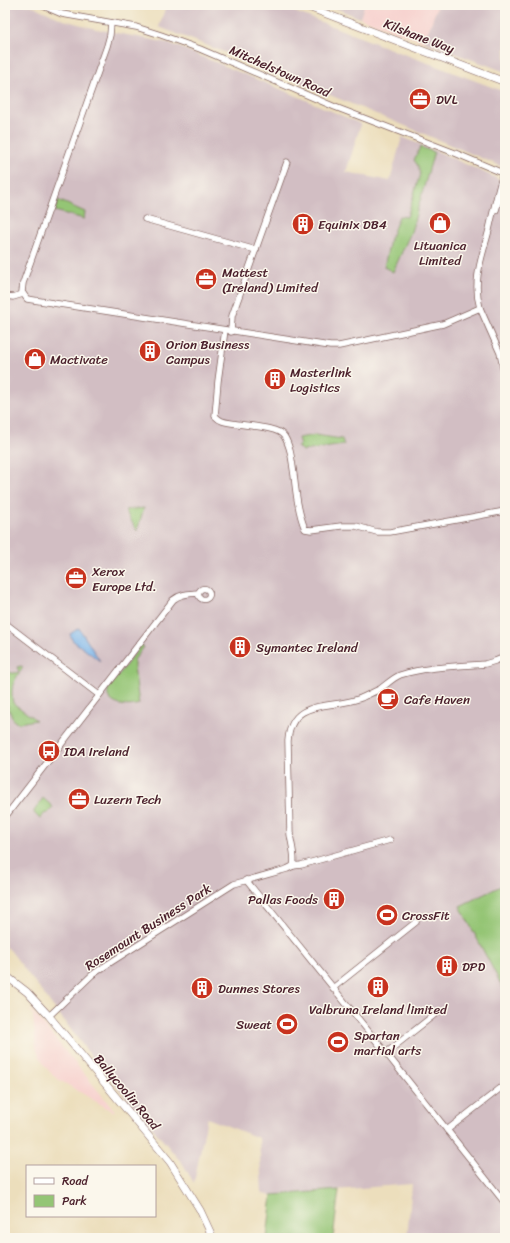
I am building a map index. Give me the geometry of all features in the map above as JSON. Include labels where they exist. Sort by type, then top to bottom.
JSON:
[{"type":"street","name":"Mitchelstown Road","points":[[41,5],[62,14],[136,27],[200,48],[335,107],[455,153],[505,174]]},
{"type":"street","name":"Kilshane Way","points":[[303,5],[505,82]]},
{"type":"street","points":[[111,22],[107,46],[23,283],[23,294],[27,299],[310,344],[339,346],[443,324],[480,308]]},
{"type":"street","points":[[287,162],[232,316],[218,381],[215,416],[221,421],[272,429],[283,434],[287,442],[292,461],[296,496],[302,523],[305,529],[311,530],[341,526],[356,526],[377,532],[390,532],[505,511]]},
{"type":"street","points":[[505,174],[502,177],[495,200],[477,276],[477,293],[480,308],[500,353],[505,377]]},
{"type":"street","points":[[489,229],[496,212],[505,180]]},
{"type":"street","points":[[145,219],[256,250]]},
{"type":"street","points":[[5,296],[13,297],[23,294]]},
{"type":"street","points":[[5,817],[173,600],[177,596],[198,593]]},
{"type":"street","points":[[5,624],[99,695]]},
{"type":"street","points":[[293,866],[294,860],[290,834],[288,741],[291,724],[303,711],[312,708],[345,703],[361,698],[380,689],[399,676],[413,672],[485,664],[505,657]]},
{"type":"street","name":"Rosemount Business Park","points":[[49,1016],[92,975],[234,884],[293,866],[390,840]]},
{"type":"street","points":[[246,880],[505,1203]]},
{"type":"street","points":[[332,988],[416,922]]},
{"type":"street","name":"Ballycoolin Road","points":[[5,975],[27,992],[49,1016],[170,1162],[200,1210],[213,1238]]},
{"type":"street","points":[[386,1053],[439,1011]]},
{"type":"street","points":[[447,1130],[502,1087]]},
{"type":"shaded area","points":[[5,5],[30,5],[64,20],[96,29],[169,43],[361,124],[346,172],[390,181],[402,137],[505,182],[505,884],[460,907],[505,992],[505,1238],[407,1238],[412,1184],[272,1195],[262,1194],[259,1138],[207,1118],[194,1183],[183,1164],[91,1056],[10,950],[5,947]]},
{"type":"shaded area","points":[[167,5],[277,5],[505,92],[505,168],[232,55],[159,27]]},
{"type":"shaded area","points":[[328,5],[364,5],[360,18]]},
{"type":"shaded area","points":[[364,5],[438,5],[424,42],[360,18]]},
{"type":"shaded area","points":[[438,5],[505,5],[505,71],[424,42]]},
{"type":"shaded area","points":[[29,1008],[115,1111],[112,1111],[56,1078],[44,1065],[37,1051],[33,1015]]},
{"type":"green space","points":[[420,147],[434,152],[411,232],[393,272],[384,267],[390,240],[399,216],[407,217],[420,174],[418,166],[414,160]]},
{"type":"green space","points":[[58,200],[85,212],[84,219],[55,211]]},
{"type":"green space","points":[[315,435],[342,439],[344,445],[303,451],[297,447],[300,445],[298,438]]},
{"type":"green space","points":[[144,508],[137,531],[125,510]]},
{"type":"green space","points":[[141,645],[144,647],[134,660],[139,704],[132,706],[119,705],[108,697],[108,689]]},
{"type":"green space","points":[[17,667],[23,667],[12,688],[13,703],[36,720],[19,723],[15,722],[5,700],[7,691],[5,687],[5,670],[12,673],[17,673],[19,672]]},
{"type":"green space","points":[[43,798],[53,807],[40,819],[34,811]]},
{"type":"green space","points":[[505,884],[505,992],[460,906]]},
{"type":"green space","points":[[339,1190],[333,1238],[267,1238],[272,1195]]},
{"type":"water","points":[[79,628],[100,661],[72,640],[70,634]]},
{"type":"place","name":"DVL","points":[[420,99]]},
{"type":"place","name":"Lituanica Limited","points":[[440,223]]},
{"type":"place","name":"Equinix DB4","points":[[303,224]]},
{"type":"place","name":"Mattest (Ireland) Limited","points":[[206,279]]},
{"type":"place","name":"Orion Business Campus","points":[[150,351]]},
{"type":"place","name":"Mactivate","points":[[35,359]]},
{"type":"place","name":"Masterlink Logistics","points":[[275,379]]},
{"type":"place","name":"Xerox Europe Ltd.","points":[[76,578]]},
{"type":"place","name":"Symantec Ireland","points":[[240,647]]},
{"type":"place","name":"Cafe Haven","points":[[388,699]]},
{"type":"place","name":"IDA Ireland","points":[[49,751]]},
{"type":"place","name":"Luzern Tech","points":[[79,799]]},
{"type":"place","name":"Pallas Foods","points":[[334,899]]},
{"type":"place","name":"CrossFit","points":[[387,915]]},
{"type":"place","name":"DPD","points":[[447,966]]},
{"type":"place","name":"Valbruna Ireland limited","points":[[378,987]]},
{"type":"place","name":"Dunnes Stores","points":[[202,988]]},
{"type":"place","name":"Sweat","points":[[287,1024]]},
{"type":"place","name":"Spartan martial arts","points":[[338,1042]]}]
